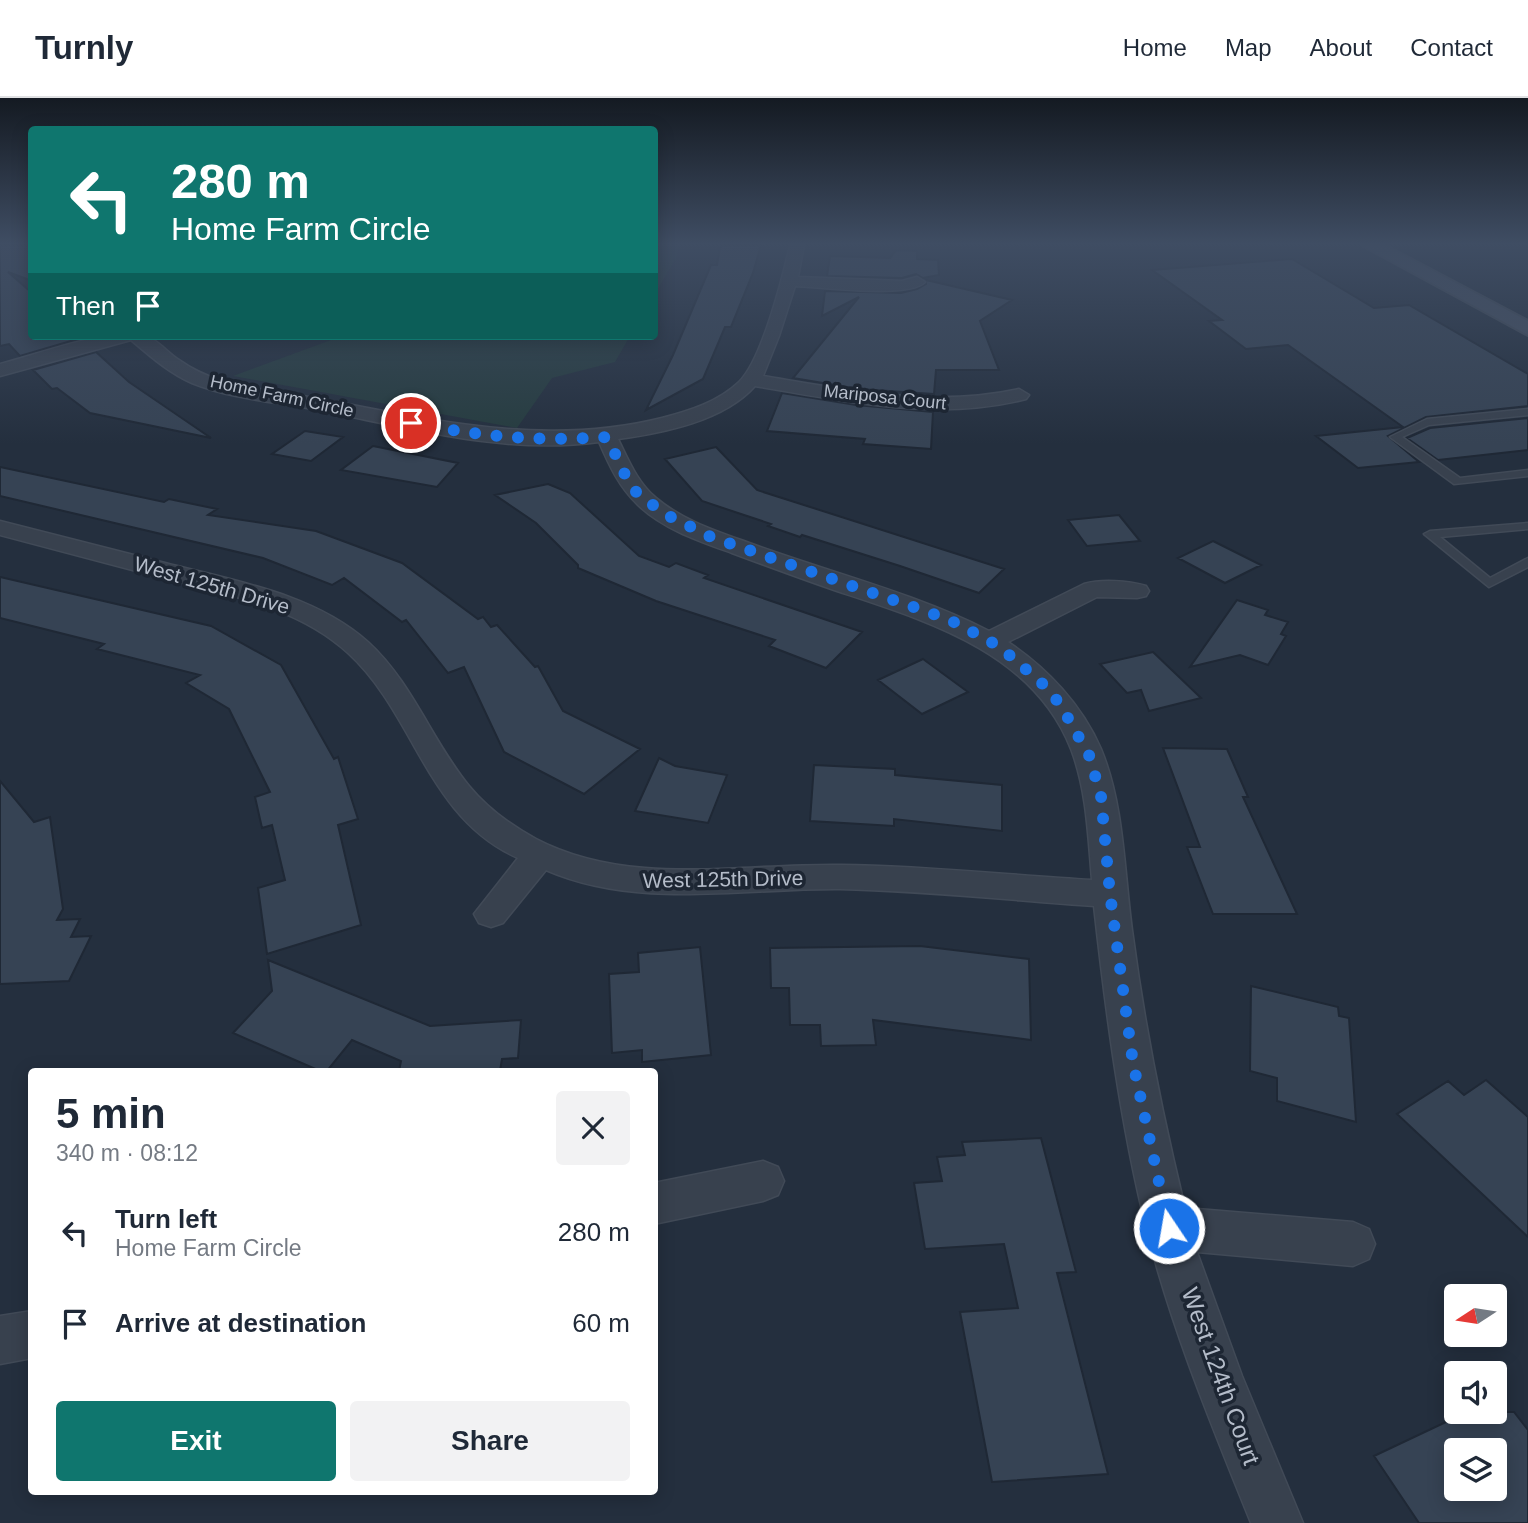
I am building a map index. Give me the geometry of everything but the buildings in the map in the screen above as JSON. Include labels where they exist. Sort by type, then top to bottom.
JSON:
[{"type":"street","points":[[751,380],[762,359],[778,312]]},
{"type":"street","points":[[1495,312],[1528,329]]},
{"type":"street","points":[[0,370],[112,340]]},
{"type":"street","name":"Home Farm Circle","points":[[141,340],[187,374],[233,388],[492,437],[556,440],[607,437],[695,415],[729,398],[751,380]]},
{"type":"street","name":"Mariposa Court","points":[[751,380],[856,396],[940,403],[983,403],[1019,395]]},
{"type":"street","name":"West 124th Court","points":[[607,437],[628,481],[637,493],[675,520],[711,537],[948,619],[990,641],[1044,685],[1074,725],[1089,755],[1101,796],[1110,894],[1133,1063],[1169,1228],[1216,1373],[1277,1523]]},
{"type":"street","name":"West 125th Drive","points":[[0,528],[259,595],[296,608],[340,631],[373,661],[400,698],[450,785],[467,806],[485,821],[540,855],[600,876],[652,883],[728,883],[836,877],[1110,894]]},
{"type":"street","points":[[990,641],[1093,589],[1137,591]]},
{"type":"street","points":[[491,914],[540,855]]},
{"type":"street","points":[[658,1203],[763,1181]]},
{"type":"street","points":[[1169,1228],[1353,1244]]},
{"type":"street","points":[[0,1340],[28,1335]]},
{"type":"lane","points":[[1528,412],[1427,422],[1395,436],[1458,482],[1528,473]]},
{"type":"lane","points":[[1528,526],[1430,534],[1489,583],[1528,562]]},
{"type":"green space","points":[[331,340],[628,340],[615,362],[552,378],[517,428],[233,376]]},
{"type":"route","points":[[411,423],[508,439],[607,437],[628,481],[637,493],[665,514],[711,537],[948,619],[990,641],[1044,685],[1074,725],[1089,755],[1101,796],[1110,894],[1133,1063],[1169,1228]]}]
